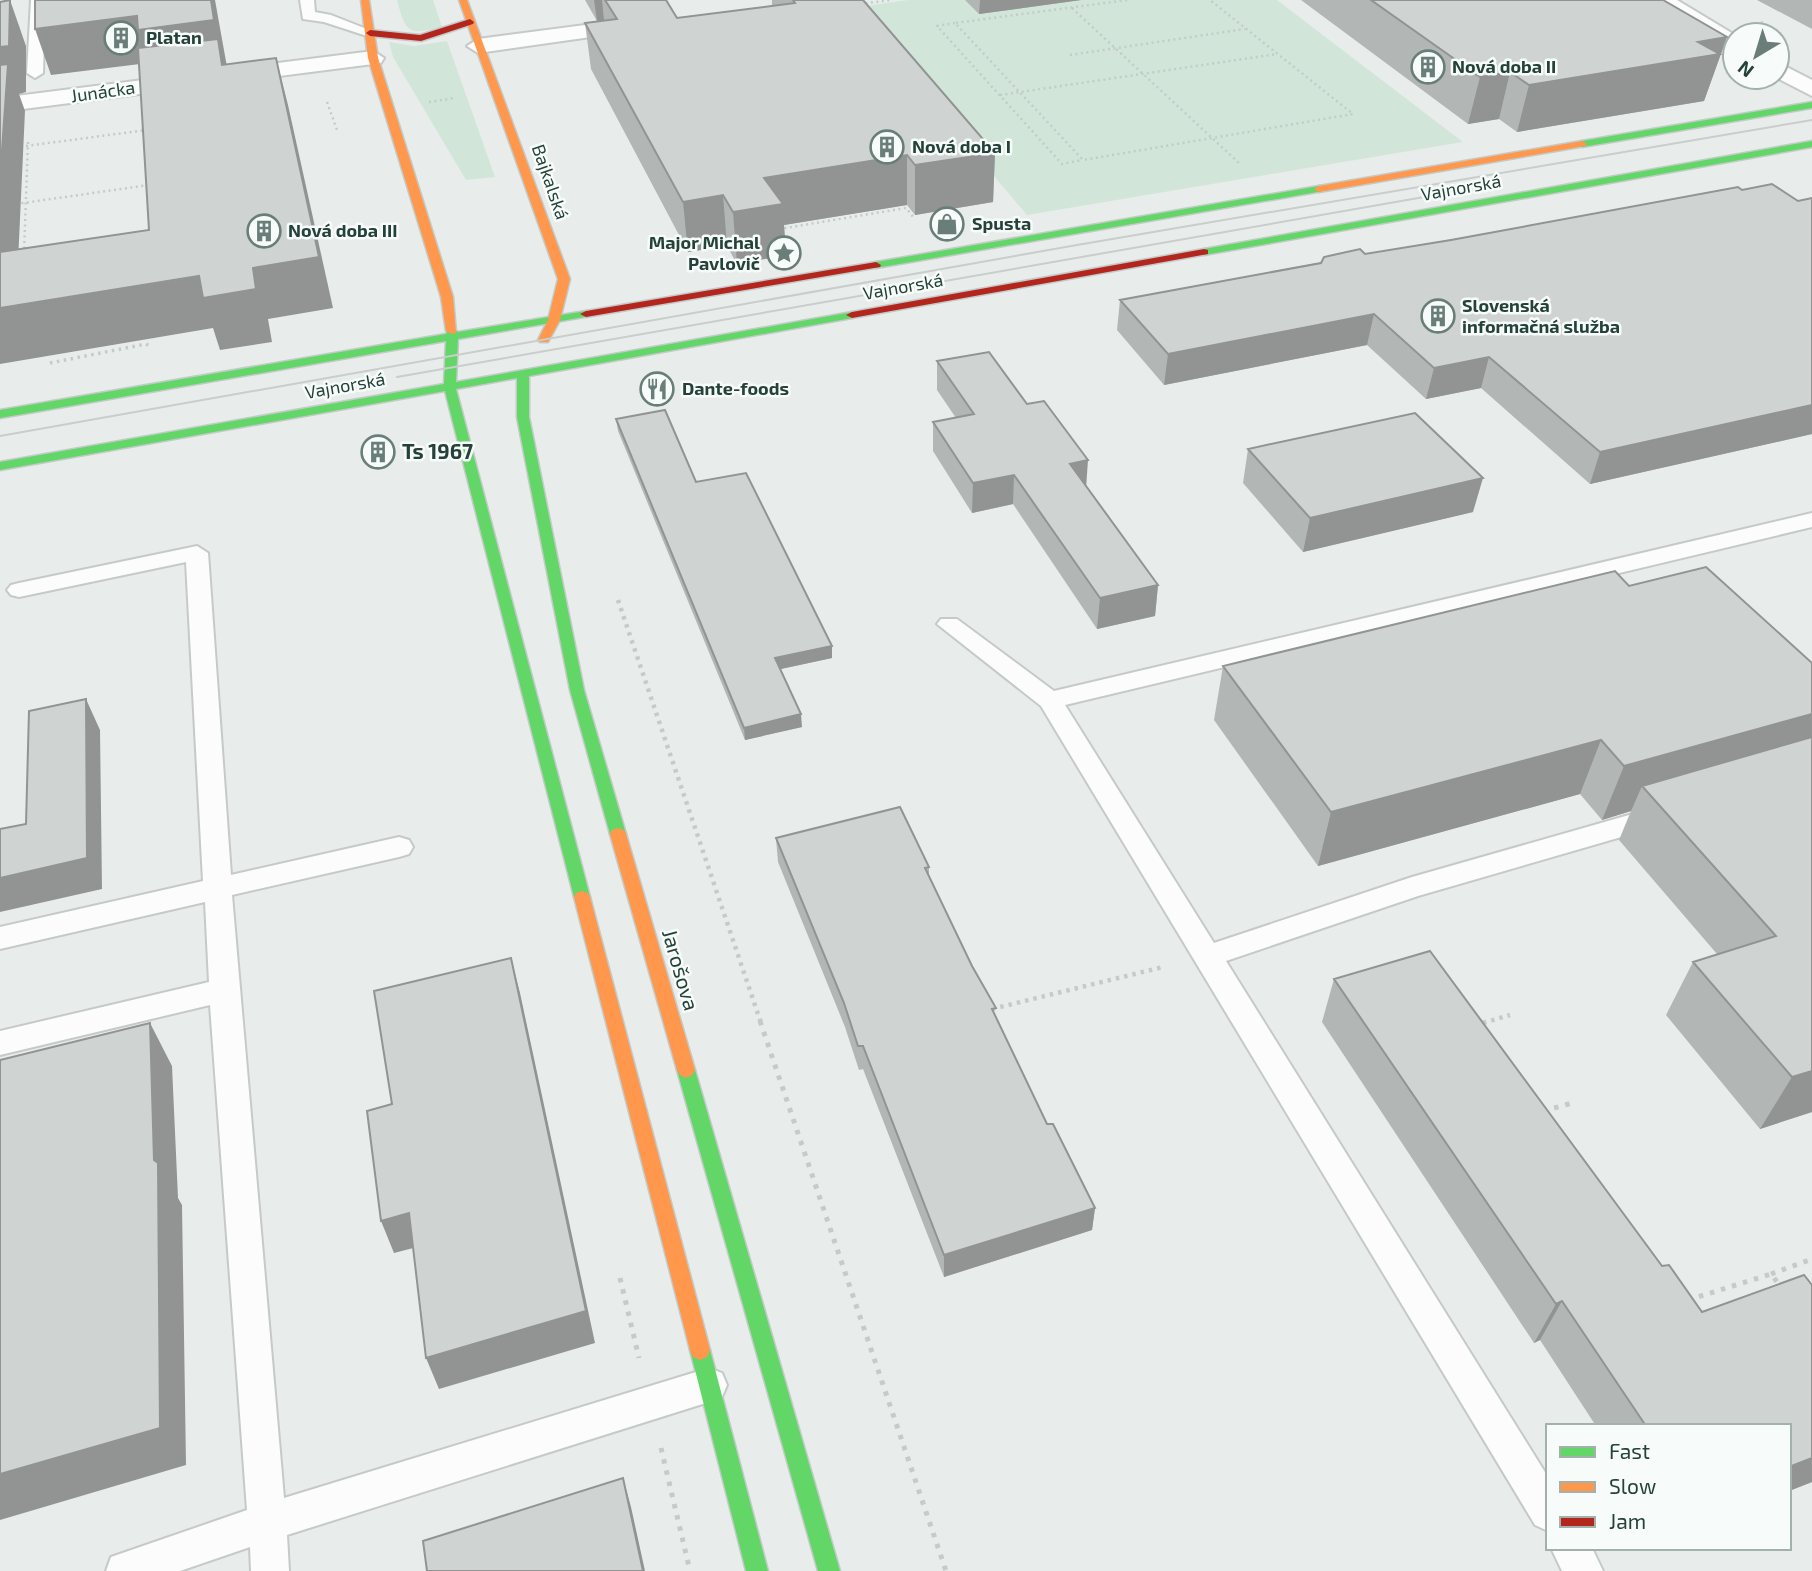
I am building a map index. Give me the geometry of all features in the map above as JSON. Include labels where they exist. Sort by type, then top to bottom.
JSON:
[{"type":"main road","points":[[365,0],[373,58],[447,297],[453,337],[450,388],[757,1571]]},
{"type":"main road","name":"Bajkalská","points":[[463,0],[564,279],[554,320],[523,374]]},
{"type":"main road","points":[[370,33],[403,41],[436,36],[470,22]]},
{"type":"main road","name":"Vajnorská","points":[[0,414],[1069,229],[1812,105]]},
{"type":"main road","name":"Vajnorská","points":[[0,467],[1812,144]]},
{"type":"main road","points":[[516,344],[554,320]]},
{"type":"main road","points":[[453,337],[486,359],[523,374]]},
{"type":"main road","points":[[450,388],[486,359]]},
{"type":"main road","name":"Jarošova","points":[[523,374],[523,417],[577,690],[829,1571]]},
{"type":"street","points":[[1662,0],[1721,36]]},
{"type":"street","points":[[478,46],[664,21]]},
{"type":"street","name":"Junácka","points":[[0,105],[373,58]]},
{"type":"street","points":[[1791,77],[1812,89]]},
{"type":"lane","points":[[35,73],[38,0]]},
{"type":"lane","points":[[307,0],[308,16],[326,18],[370,33]]},
{"type":"lane","points":[[1050,700],[1812,520]]},
{"type":"lane","points":[[19,590],[197,554],[215,889],[270,1571]]},
{"type":"lane","points":[[949,624],[1050,700],[1546,1509]]},
{"type":"lane","points":[[1208,956],[1412,887],[1682,810]]},
{"type":"lane","points":[[0,938],[399,847]]},
{"type":"lane","points":[[0,1043],[224,990]]},
{"type":"lane","points":[[125,1571],[267,1522],[709,1385]]},
{"type":"lane","points":[[1571,1550],[1584,1571]]},
{"type":"path","points":[[854,5],[891,0]]},
{"type":"path","points":[[1127,0],[937,26],[1062,164],[1353,114],[1216,2],[1210,0]]},
{"type":"path","points":[[1072,8],[1119,48],[1237,160]]},
{"type":"path","points":[[1755,19],[1759,21]]},
{"type":"path","points":[[954,23],[1083,160]]},
{"type":"path","points":[[1070,55],[1246,29]]},
{"type":"path","points":[[1000,95],[1278,54]]},
{"type":"path","points":[[388,108],[498,93]]},
{"type":"path","points":[[19,147],[149,130],[148,119]]},
{"type":"path","points":[[24,265],[29,135]]},
{"type":"path","points":[[13,204],[153,184]]},
{"type":"path","points":[[782,240],[775,230],[917,207]]},
{"type":"path","points":[[906,208],[914,218]]},
{"type":"path","points":[[618,600],[946,1571]]},
{"type":"path","points":[[984,1011],[1208,956]]},
{"type":"path","points":[[1470,1027],[1510,1015]]},
{"type":"path","points":[[1541,1111],[1576,1102]]},
{"type":"path","points":[[1685,1301],[1812,1259]]},
{"type":"path","points":[[1771,1274],[1788,1294]]},
{"type":"green space","points":[[397,0],[433,0],[442,27],[422,31],[410,29],[403,20]]},
{"type":"green space","points":[[908,0],[1277,0],[1463,142],[1027,215],[851,8]]},
{"type":"green space","points":[[447,41],[495,177],[466,180],[393,57],[389,42],[414,46]]},
{"type":"building","points":[[10,0],[9,46],[0,47],[0,2]]},
{"type":"building","points":[[35,0],[211,0],[214,20],[138,30],[137,16],[35,29]]},
{"type":"building","points":[[605,0],[666,0],[677,18],[795,3],[793,0],[863,0],[995,153],[915,165],[907,155],[764,178],[783,204],[733,212],[723,195],[683,202],[585,23],[617,19]]},
{"type":"building","points":[[1371,0],[1663,0],[1721,34],[1721,38],[1698,42],[1720,54],[1529,85],[1510,72],[1480,77]]},
{"type":"building","points":[[218,39],[222,65],[276,58],[319,257],[253,268],[256,289],[203,298],[199,276],[0,308],[0,252],[149,230],[138,48]]},
{"type":"building","points":[[8,64],[0,179],[0,65]]},
{"type":"building","points":[[1772,184],[1798,201],[1812,198],[1812,405],[1600,452],[1489,357],[1434,368],[1374,314],[1168,354],[1120,300],[1321,263],[1324,257],[1360,249],[1365,254],[1738,187],[1742,190]]},
{"type":"building","points":[[989,352],[1027,404],[1044,401],[1088,460],[1070,464],[1158,585],[1100,598],[1014,475],[973,483],[933,422],[974,414],[937,361]]},
{"type":"building","points":[[665,410],[696,482],[746,473],[832,646],[775,658],[801,714],[744,728],[616,419]]},
{"type":"building","points":[[1415,413],[1483,478],[1310,518],[1248,449]]},
{"type":"building","points":[[1706,567],[1812,663],[1812,714],[1624,766],[1601,740],[1331,812],[1223,666],[1615,571],[1629,586]]},
{"type":"building","points":[[86,699],[87,858],[0,878],[0,829],[26,824],[29,711]]},
{"type":"building","points":[[1812,737],[1812,1071],[1792,1077],[1693,962],[1776,936],[1642,786]]},
{"type":"building","points":[[900,807],[929,867],[925,868],[972,966],[996,1008],[992,1009],[1047,1124],[1053,1124],[1095,1208],[944,1255],[863,1046],[858,1046],[844,1003],[776,838]]},
{"type":"building","points":[[1430,951],[1662,1266],[1669,1265],[1702,1312],[1804,1275],[1812,1285],[1812,1458],[1791,1466],[1791,1424],[1645,1424],[1562,1301],[1556,1304],[1334,979]]},
{"type":"building","points":[[511,958],[586,1311],[426,1358],[409,1213],[381,1221],[367,1111],[392,1104],[374,991]]},
{"type":"building","points":[[150,1023],[154,1160],[158,1163],[160,1428],[0,1474],[0,1060]]},
{"type":"building","points":[[623,1478],[643,1571],[427,1571],[423,1541]]},
{"type":"tram line","points":[[0,436],[1077,245],[1812,120]]},
{"type":"tram line","points":[[397,377],[1424,197]]},
{"type":"traffic: fast","points":[[1582,144],[1812,105]]},
{"type":"traffic: fast","points":[[1204,252],[1812,144]]},
{"type":"traffic: fast","points":[[876,265],[1319,189]]},
{"type":"traffic: fast","points":[[0,414],[586,314]]},
{"type":"traffic: fast","points":[[0,466],[852,315]]},
{"type":"traffic: fast","points":[[452,331],[450,388],[582,897]]},
{"type":"traffic: fast","points":[[523,374],[523,417],[577,690],[618,834]]},
{"type":"traffic: fast","points":[[686,1070],[829,1571]]},
{"type":"traffic: fast","points":[[700,1350],[757,1571]]},
{"type":"traffic: slow","points":[[365,0],[373,58],[447,297],[452,331]]},
{"type":"traffic: slow","points":[[463,0],[564,279],[554,320],[544,340]]},
{"type":"traffic: slow","points":[[1319,189],[1582,144]]},
{"type":"traffic: slow","points":[[618,834],[686,1070]]},
{"type":"traffic: slow","points":[[582,897],[700,1350]]},
{"type":"traffic: jam","points":[[370,33],[421,38],[470,22]]},
{"type":"traffic: jam","points":[[852,315],[1204,252]]},
{"type":"traffic: jam","points":[[586,314],[876,265]]},
{"type":"place","name":"Platan","points":[[121,38]]},
{"type":"place","name":"Nová doba II","points":[[1428,67]]},
{"type":"place","name":"Nová doba I","points":[[887,147]]},
{"type":"place","name":"Spusta","points":[[947,224]]},
{"type":"place","name":"Nová doba III","points":[[264,231]]},
{"type":"place","name":"Major Michal Pavlovič","points":[[784,253]]},
{"type":"place","name":"Slovenská informačná služba","points":[[1438,316]]},
{"type":"place","name":"Dante-foods","points":[[657,389]]},
{"type":"place","name":"Ts 1967","points":[[378,452]]}]
